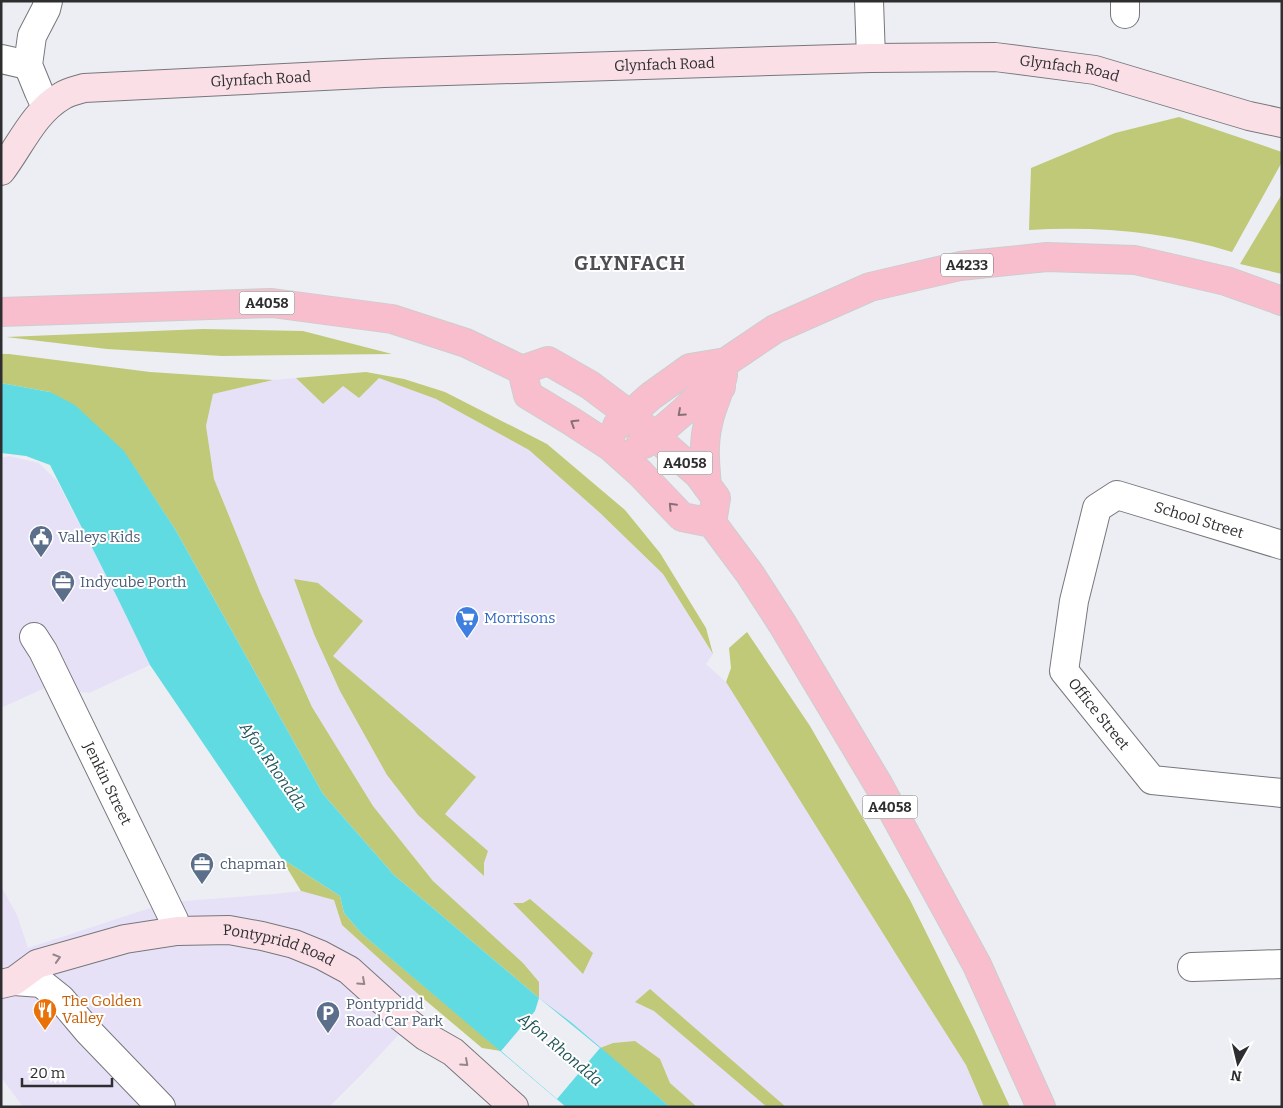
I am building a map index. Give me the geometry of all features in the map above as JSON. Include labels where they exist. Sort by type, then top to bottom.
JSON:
[{"type":"main road","name":"A4233","points":[[723,375],[690,368],[651,396],[630,415],[606,444],[627,448],[644,444],[684,411],[775,329],[870,287],[960,266],[1047,257],[1135,260],[1226,280],[1282,301]]},
{"type":"main road","name":"A4058","points":[[1,312],[272,303],[392,319],[466,342],[522,370],[548,361],[590,385],[630,415],[699,475],[716,498],[712,523]]},
{"type":"main road","name":"A4058","points":[[522,370],[528,395],[606,444],[640,473],[682,517],[712,523],[750,574],[783,625],[878,784],[977,965],[1041,1107]]},
{"type":"main road","points":[[707,486],[705,437],[708,421],[723,375]]},
{"type":"street","points":[[1,172],[46,107],[28,65],[32,36],[46,9],[48,1]]},
{"type":"street","points":[[869,1],[872,58]]},
{"type":"street","name":"Glynfach Road","points":[[46,107],[63,95],[84,88],[384,73],[872,58],[995,57],[1095,70],[1249,116],[1282,123]]},
{"type":"street","points":[[1,59],[28,65]]},
{"type":"street","name":"School Street","points":[[1117,496],[1282,545]]},
{"type":"street","name":"Office Street","points":[[1117,496],[1097,508],[1074,601],[1064,672],[1152,780],[1282,793]]},
{"type":"street","name":"Jenkin Street","points":[[34,637],[43,651],[174,920],[177,931]]},
{"type":"street","name":"Pontypridd Road","points":[[8,982],[37,964],[125,939],[177,931],[229,930],[262,936],[294,944],[321,955],[349,970],[424,1036],[453,1052],[514,1107]]},
{"type":"street","points":[[1192,967],[1282,964]]},
{"type":"street","points":[[8,982],[41,983],[61,999],[88,1031],[161,1107]]},
{"type":"shaded area","points":[[378,377],[436,399],[529,450],[599,512],[663,574],[713,654],[706,664],[726,682],[966,1065],[984,1107],[697,1107],[670,1083],[660,1059],[613,1043],[600,1048],[539,998],[539,982],[433,881],[373,806],[312,707],[260,592],[214,479],[206,426],[213,394],[273,380],[296,378],[323,404],[343,386],[359,398]]},
{"type":"shaded area","points":[[9,456],[39,463],[57,481],[150,665],[89,693],[45,688],[1,708],[1,458]]},
{"type":"shaded area","points":[[1,886],[17,915],[28,948],[147,909],[184,901],[301,891],[334,900],[342,925],[418,994],[415,1017],[331,1105],[333,1107],[23,1107],[1,1077]]},
{"type":"green space","points":[[1179,117],[1282,152],[1282,162],[1232,252],[1157,235],[1132,232],[1080,229],[1029,230],[1031,168],[1115,133]]},
{"type":"green space","points":[[1282,194],[1282,274],[1240,264]]},
{"type":"green space","points":[[203,329],[303,331],[392,354],[222,356],[107,349],[6,337]]},
{"type":"green space","points":[[1,354],[150,372],[273,380],[213,394],[206,426],[214,479],[260,592],[312,707],[373,806],[433,881],[523,963],[539,982],[539,998],[394,875],[323,794],[175,529],[124,452],[50,392],[1,383]]},
{"type":"green space","points":[[366,372],[404,379],[445,392],[547,444],[625,510],[660,553],[706,628],[713,654],[663,574],[599,512],[529,450],[436,399],[379,378],[359,398],[343,386],[323,404],[296,378]]},
{"type":"green space","points":[[294,579],[318,583],[363,621],[333,656],[476,777],[445,814],[488,851],[484,863],[484,876],[418,815],[387,775],[340,691],[314,634]]},
{"type":"green space","points":[[747,632],[810,726],[910,900],[974,1029],[1010,1107],[984,1107],[966,1065],[726,682],[731,668],[729,648]]},
{"type":"green space","points":[[281,858],[340,896],[344,913],[362,934],[501,1051],[482,1048],[418,994],[342,925],[334,900],[301,891]]},
{"type":"green space","points":[[530,899],[593,953],[583,974],[513,903],[523,903]]},
{"type":"green space","points":[[650,989],[786,1107],[767,1107],[654,1011],[635,1002]]},
{"type":"green space","points":[[635,1041],[660,1059],[670,1083],[697,1107],[670,1107],[600,1048],[613,1043]]},
{"type":"water","name":"Afon Rhondda","points":[[1,383],[50,392],[75,405],[124,451],[175,529],[323,794],[394,875],[670,1107],[566,1107],[362,934],[344,913],[340,896],[281,858],[150,665],[50,465],[26,456],[1,453]]},
{"type":"pier","points":[[539,998],[600,1048],[557,1099],[501,1051],[535,1011]]},
{"type":"place","name":"Valleys Kids","points":[[41,558]]},
{"type":"place","name":"Indycube Porth","points":[[63,603]]},
{"type":"place","name":"Morrisons","points":[[467,639]]},
{"type":"place","name":"chapman","points":[[202,885]]},
{"type":"place","name":"The Golden Valley","points":[[45,1031]]},
{"type":"place","name":"Pontypridd Road Car Park","points":[[328,1034]]},
{"type":"district","name":"GLYNFACH","points":[[630,263]]}]
